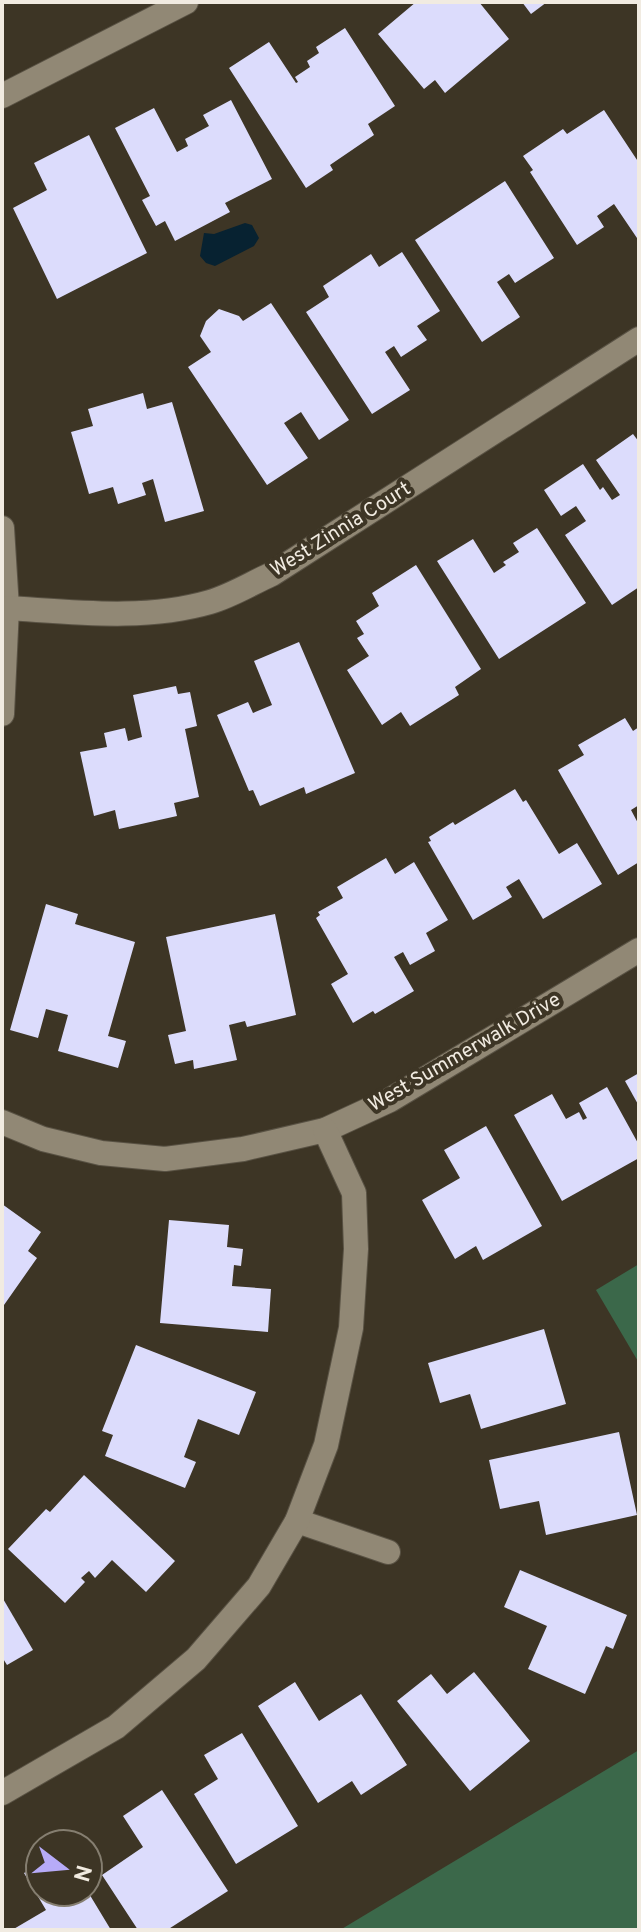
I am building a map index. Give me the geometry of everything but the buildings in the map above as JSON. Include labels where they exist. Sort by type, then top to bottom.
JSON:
[{"type":"street","points":[[2,96],[186,2]]},
{"type":"street","name":"West Zinnia Court","points":[[7,608],[158,612],[212,602],[272,574],[639,339]]},
{"type":"street","points":[[2,528],[7,608],[2,714]]},
{"type":"street","name":"West Summerwalk Drive","points":[[2,1122],[43,1139],[101,1153],[165,1159],[243,1149],[325,1130],[390,1100],[639,950]]},
{"type":"street","points":[[2,1793],[116,1727],[196,1659],[259,1586],[297,1521],[326,1445],[351,1328],[356,1249],[354,1193],[325,1130]]},
{"type":"street","points":[[297,1521],[388,1552]]},
{"type":"green space","points":[[639,1264],[639,1363],[596,1290]]},
{"type":"green space","points":[[639,1750],[639,1930],[340,1930]]},
{"type":"water","points":[[245,223],[252,225],[259,238],[254,246],[215,266],[206,263],[200,256],[204,233],[214,234]]}]
